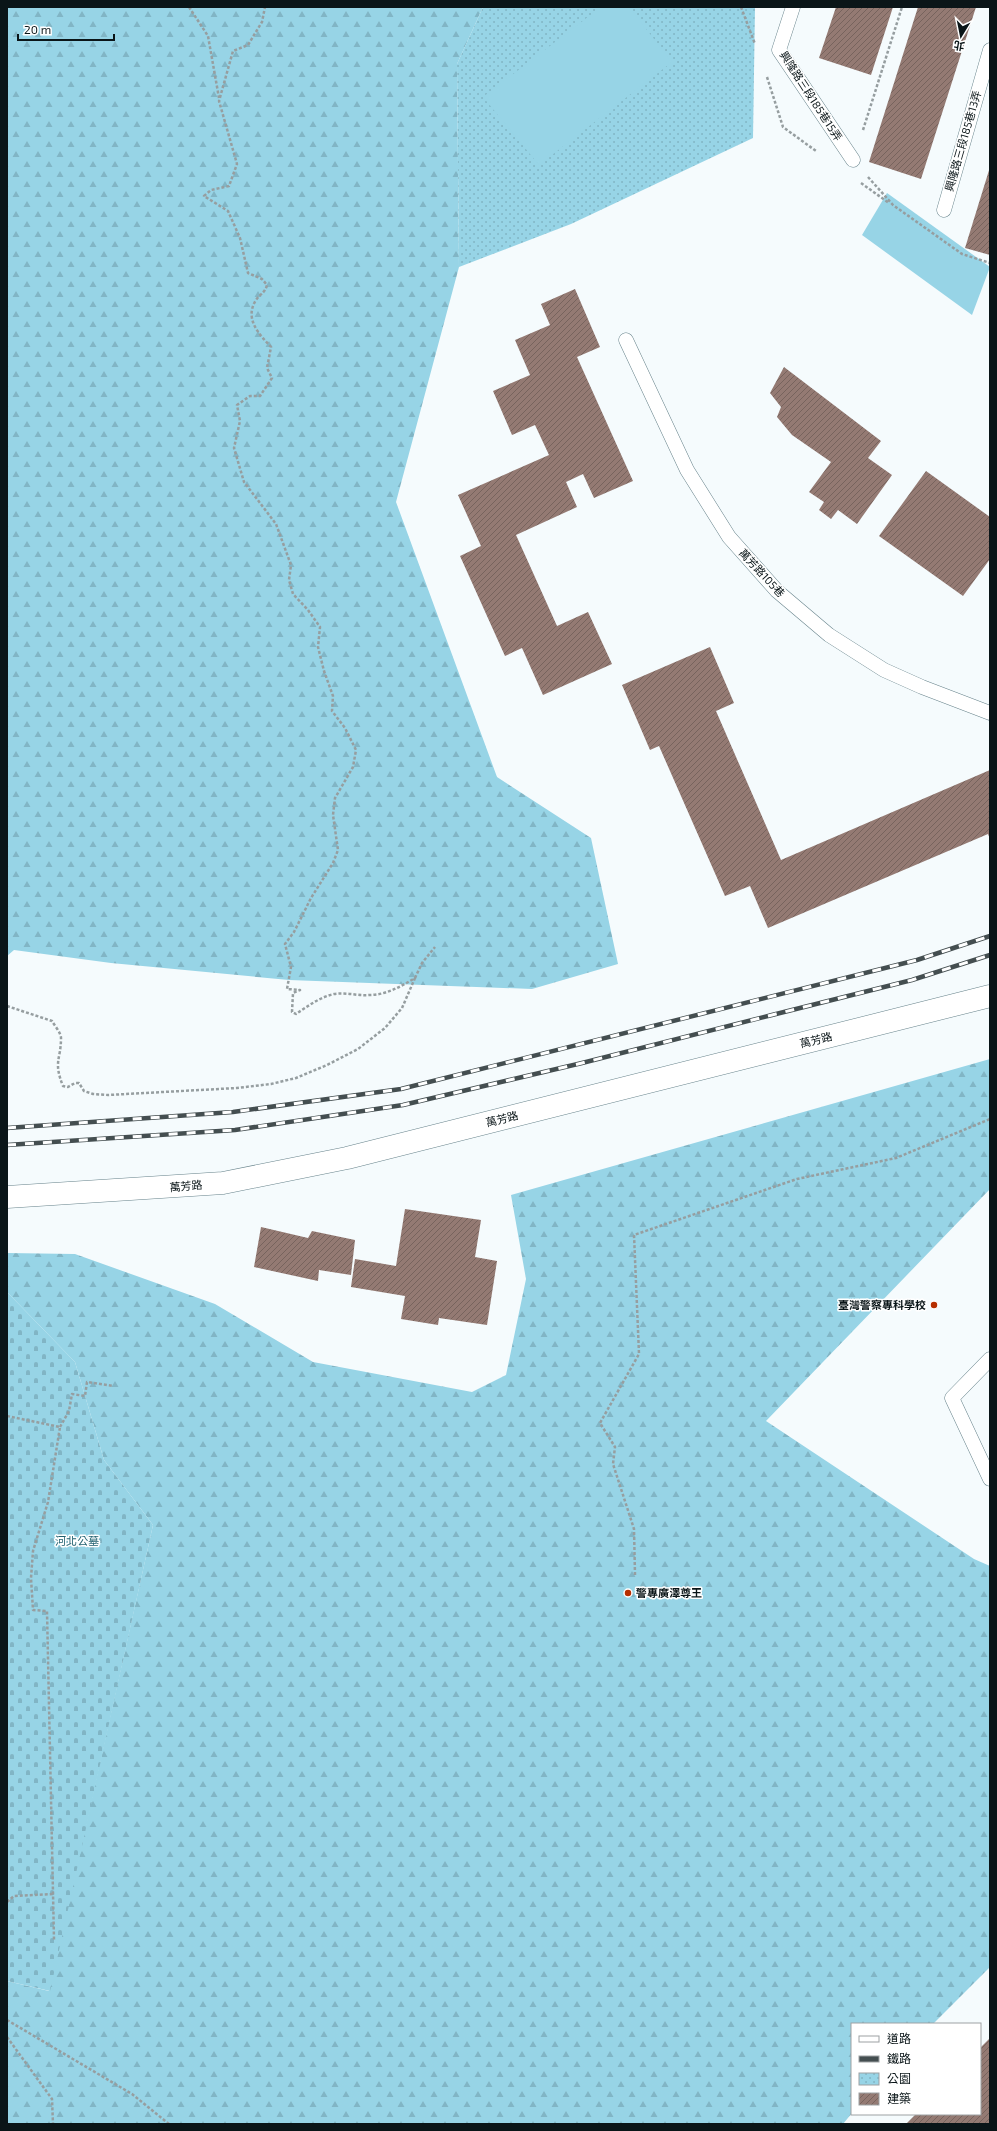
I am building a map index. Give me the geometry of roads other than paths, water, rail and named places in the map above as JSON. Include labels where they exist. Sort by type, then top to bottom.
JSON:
[{"type":"street","name":"萬芳路","points":[[7,1197],[223,1183],[285,1172],[347,1158],[990,996]]},
{"type":"lane","name":"興隆路三段185巷15弄","points":[[793,7],[779,50],[853,160]]},
{"type":"lane","name":"興隆路三段185巷13弄","points":[[944,210],[990,50]]},
{"type":"lane","name":"萬芳路105巷","points":[[626,340],[688,470],[729,537],[777,591],[829,635],[884,670],[922,687],[990,713]]},
{"type":"lane","points":[[990,1359],[952,1398],[990,1478]]},
{"type":"railway","points":[[7,1128],[233,1112],[401,1089],[917,960],[990,936]]},
{"type":"railway","points":[[7,1145],[235,1130],[403,1105],[582,1063],[912,980],[990,955]]},
{"type":"place","name":"臺灣警察專科學校","points":[[934,1305]]},
{"type":"place","name":"警專廣澤尊王","points":[[628,1593]]},
{"type":"park label","name":"河北公墓","points":[[77,1541]]}]
